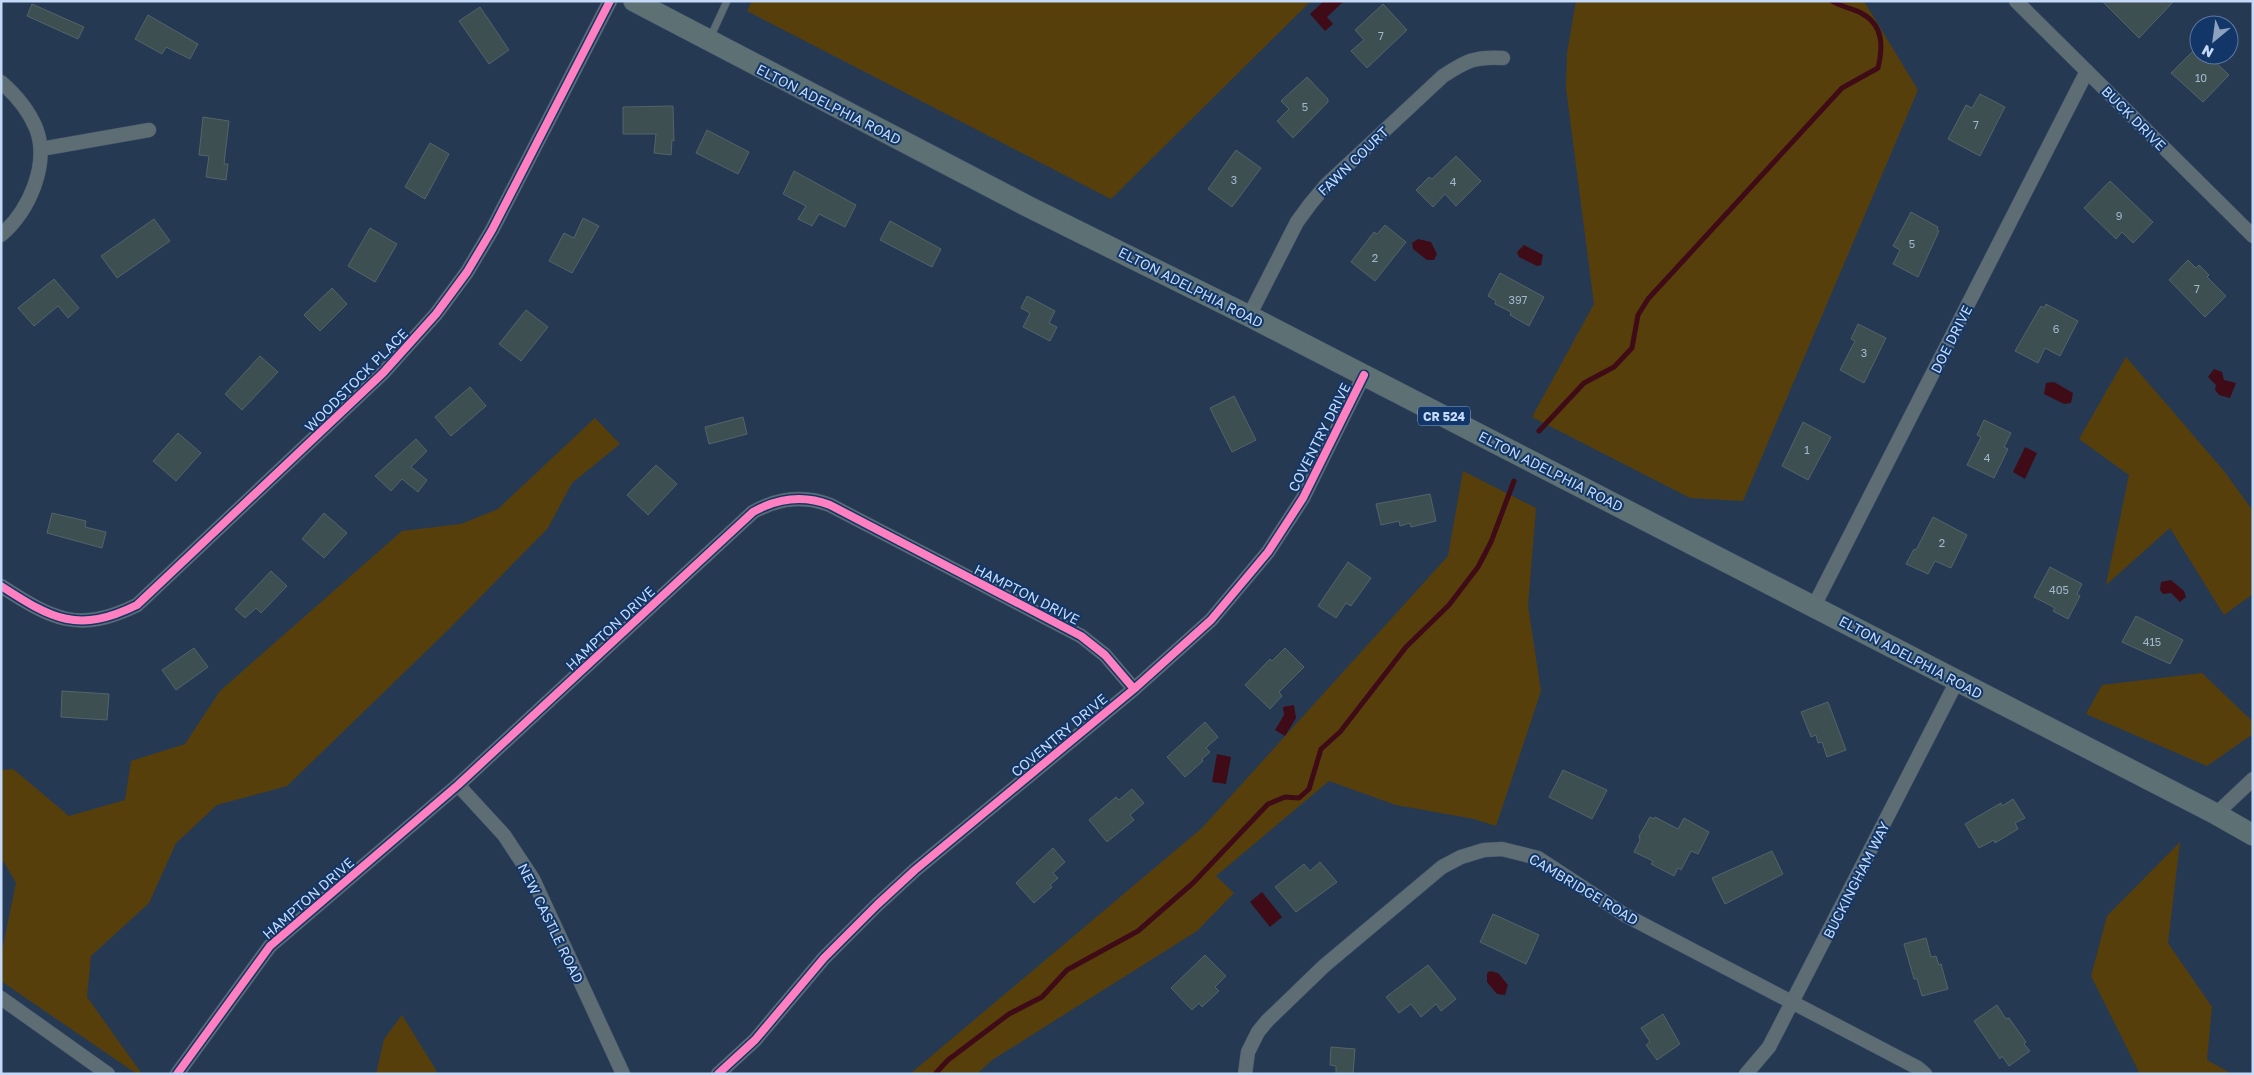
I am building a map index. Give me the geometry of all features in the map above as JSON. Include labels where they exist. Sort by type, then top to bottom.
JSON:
[{"type":"main road","name":"ELTON ADELPHIA ROAD","points":[[634,1],[1021,203],[1249,316],[1814,606],[2216,814],[2253,835]]},
{"type":"street","name":"WOODSTOCK PLACE","points":[[1,586],[38,609],[73,620],[100,620],[118,615],[137,605],[376,380],[413,342],[467,272],[492,230],[610,1]]},
{"type":"street","name":"BUCK DRIVE","points":[[2016,1],[2253,236]]},
{"type":"street","name":"FAWN COURT","points":[[1249,316],[1297,222],[1326,185],[1443,76],[1462,63],[1477,57],[1503,58]]},
{"type":"street","name":"DOE DRIVE","points":[[1814,606],[2087,71]]},
{"type":"street","points":[[1,82],[23,104],[36,128],[41,149],[32,193],[17,218],[1,235]]},
{"type":"street","points":[[41,149],[149,130]]},
{"type":"street","name":"COVENTRY DRIVE","points":[[718,1074],[756,1040],[824,958],[915,870],[1134,689],[1211,620],[1268,552],[1303,498],[1364,375]]},
{"type":"street","name":"HAMPTON DRIVE","points":[[177,1074],[270,946],[458,785],[753,512],[784,499],[806,499],[830,506],[1081,636],[1105,655],[1134,689]]},
{"type":"street","name":"BUCKINGHAM WAY","points":[[1746,1074],[1764,1054],[1793,1002],[1957,681]]},
{"type":"street","points":[[2216,814],[2253,779]]},
{"type":"street","name":"NEW CASTLE ROAD","points":[[458,785],[504,835],[533,879],[623,1074]]},
{"type":"street","name":"CAMBRIDGE ROAD","points":[[1245,1074],[1248,1052],[1258,1032],[1324,966],[1442,867],[1461,857],[1484,850],[1502,849],[1538,858],[1624,915],[1918,1068],[1925,1074]]},
{"type":"street","points":[[1,998],[108,1074]]},
{"type":"lane","points":[[709,40],[727,1]]},
{"type":"shaded area","points":[[752,1],[1311,1],[1111,199],[747,11]]},
{"type":"shaded area","points":[[1324,1],[1343,2],[1327,17],[1333,24],[1325,31],[1310,14]]},
{"type":"shaded area","points":[[1576,1],[1864,1],[1918,90],[1743,501],[1690,498],[1532,417],[1594,304],[1566,88],[1567,53]]},
{"type":"shaded area","points":[[1418,239],[1431,242],[1437,254],[1434,260],[1427,260],[1413,249],[1412,243]]},
{"type":"shaded area","points":[[1524,245],[1543,255],[1541,265],[1537,266],[1519,257],[1517,252]]},
{"type":"shaded area","points":[[2126,357],[2224,471],[2253,511],[2253,594],[2224,615],[2170,528],[2106,585],[2129,475],[2079,439]]},
{"type":"shaded area","points":[[2214,369],[2222,372],[2224,380],[2236,383],[2230,398],[2219,395],[2215,390],[2216,385],[2208,377]]},
{"type":"shaded area","points":[[2054,382],[2073,393],[2071,403],[2064,404],[2044,394],[2046,383]]},
{"type":"shaded area","points":[[595,418],[620,444],[572,483],[548,528],[448,630],[287,786],[217,805],[176,843],[149,903],[91,956],[87,997],[142,1074],[137,1074],[1,981],[1,956],[16,883],[1,857],[1,770],[13,769],[69,816],[125,800],[131,761],[185,744],[220,691],[402,531],[461,524],[498,509]]},
{"type":"shaded area","points":[[2025,447],[2037,453],[2025,479],[2013,472]]},
{"type":"shaded area","points":[[1463,471],[1536,508],[1528,606],[1541,691],[1496,826],[1474,819],[1396,805],[1329,781],[1216,876],[1234,893],[1197,931],[992,1060],[977,1074],[910,1074],[1202,828],[1448,556]]},
{"type":"shaded area","points":[[2171,580],[2184,591],[2186,597],[2180,602],[2171,593],[2163,594],[2160,590],[2161,582]]},
{"type":"shaded area","points":[[2202,673],[2253,722],[2253,734],[2207,766],[2086,714],[2102,685]]},
{"type":"shaded area","points":[[1294,705],[1296,718],[1285,736],[1275,730],[1284,715],[1283,707]]},
{"type":"shaded area","points":[[1217,754],[1231,757],[1226,784],[1212,782]]},
{"type":"shaded area","points":[[2180,842],[2168,943],[2212,1007],[2207,1060],[2232,1074],[2140,1074],[2091,976],[2107,916]]},
{"type":"shaded area","points":[[1262,892],[1282,917],[1270,927],[1250,902]]},
{"type":"shaded area","points":[[1490,971],[1498,973],[1508,985],[1505,995],[1497,994],[1487,982],[1487,973]]},
{"type":"shaded area","points":[[402,1015],[436,1070],[436,1074],[376,1074],[384,1039]]},
{"type":"building","points":[[2102,1],[2174,1],[2139,38]]},
{"type":"building","points":[[32,4],[84,27],[78,39],[27,16]]},
{"type":"building","points":[[1383,4],[1407,30],[1367,68],[1351,51],[1364,40],[1355,30]]},
{"type":"building","points":[[480,7],[509,50],[489,64],[459,21]]},
{"type":"building","points":[[148,15],[198,44],[190,59],[166,47],[162,54],[135,39]]},
{"type":"building","points":[[2189,55],[2189,65],[2218,65],[2229,75],[2203,102],[2171,73]]},
{"type":"building","points":[[1307,77],[1328,99],[1328,102],[1293,138],[1277,121],[1289,109],[1281,101]]},
{"type":"building","points":[[1980,94],[2005,107],[1980,156],[1948,139],[1966,105],[1972,108]]},
{"type":"building","points":[[673,106],[674,141],[672,140],[671,155],[654,153],[656,134],[623,134],[623,107]]},
{"type":"building","points":[[203,117],[229,121],[224,164],[228,164],[226,180],[206,177],[209,156],[199,155]]},
{"type":"building","points":[[707,130],[749,152],[738,174],[696,153]]},
{"type":"building","points":[[430,143],[449,154],[425,199],[405,187]]},
{"type":"building","points":[[1236,150],[1261,168],[1232,207],[1208,189]]},
{"type":"building","points":[[1456,156],[1481,181],[1456,206],[1445,194],[1433,207],[1416,190],[1429,177],[1432,179]]},
{"type":"building","points":[[794,171],[856,205],[845,227],[819,214],[812,226],[798,219],[806,206],[783,194]]},
{"type":"building","points":[[2110,181],[2153,222],[2133,243],[2122,232],[2116,239],[2084,208]]},
{"type":"building","points":[[1911,212],[1938,227],[1937,230],[1939,231],[1918,277],[1893,264],[1900,250],[1893,246]]},
{"type":"building","points":[[583,218],[599,226],[572,273],[549,261],[564,233],[574,238]]},
{"type":"building","points":[[154,219],[170,241],[117,278],[101,256]]},
{"type":"building","points":[[890,221],[941,249],[932,267],[880,240]]},
{"type":"building","points":[[1385,225],[1406,242],[1375,281],[1351,262],[1374,232],[1377,234]]},
{"type":"building","points":[[370,228],[397,244],[375,282],[348,266]]},
{"type":"building","points":[[2188,260],[2196,268],[2199,265],[2209,275],[2207,277],[2226,296],[2205,317],[2169,280]]},
{"type":"building","points":[[1500,273],[1544,297],[1529,326],[1510,315],[1511,312],[1495,304],[1496,301],[1488,296]]},
{"type":"building","points":[[54,279],[79,308],[68,318],[58,306],[34,326],[18,308]]},
{"type":"building","points":[[332,288],[347,304],[320,331],[304,315]]},
{"type":"building","points":[[1027,296],[1055,311],[1049,323],[1057,327],[1050,341],[1023,327],[1030,313],[1021,308]]},
{"type":"building","points":[[2046,304],[2078,321],[2060,356],[2045,348],[2038,363],[2015,351],[2041,306],[2044,308]]},
{"type":"building","points":[[526,310],[548,327],[521,361],[499,344]]},
{"type":"building","points":[[1858,324],[1886,338],[1864,383],[1840,370],[1855,341],[1851,339]]},
{"type":"building","points":[[260,356],[278,372],[242,410],[225,394]]},
{"type":"building","points":[[470,387],[486,406],[451,436],[435,417]]},
{"type":"building","points":[[1234,396],[1256,440],[1232,452],[1210,408]]},
{"type":"building","points":[[743,417],[747,434],[709,444],[705,427]]},
{"type":"building","points":[[1984,420],[2011,433],[2004,447],[2008,449],[1994,478],[1967,465],[1981,437],[1977,435]]},
{"type":"building","points":[[1803,422],[1831,437],[1808,480],[1782,466]]},
{"type":"building","points":[[178,433],[201,453],[176,481],[153,461]]},
{"type":"building","points":[[416,439],[427,451],[411,467],[427,480],[418,492],[402,479],[391,491],[375,476]]},
{"type":"building","points":[[656,465],[677,484],[648,515],[627,495]]},
{"type":"building","points":[[1430,494],[1436,521],[1411,527],[1410,523],[1400,526],[1399,521],[1381,525],[1376,504]]},
{"type":"building","points":[[52,513],[86,521],[85,527],[106,532],[102,548],[47,533]]},
{"type":"building","points":[[324,513],[347,533],[324,558],[302,539]]},
{"type":"building","points":[[1933,517],[1967,535],[1951,568],[1935,561],[1928,574],[1906,564],[1914,549],[1916,550]]},
{"type":"building","points":[[1348,562],[1371,578],[1351,606],[1346,603],[1336,618],[1318,606]]},
{"type":"building","points":[[2050,567],[2082,584],[2077,594],[2080,596],[2068,619],[2053,611],[2055,608],[2034,597]]},
{"type":"building","points":[[271,571],[287,586],[261,613],[256,608],[245,618],[235,609]]},
{"type":"building","points":[[2136,616],[2183,640],[2170,664],[2122,642]]},
{"type":"building","points":[[194,648],[208,667],[176,690],[162,670]]},
{"type":"building","points":[[1285,648],[1304,667],[1279,692],[1282,696],[1270,709],[1245,685],[1270,659],[1272,661]]},
{"type":"building","points":[[62,691],[109,694],[107,720],[61,717]]},
{"type":"building","points":[[1828,702],[1846,750],[1827,757],[1822,742],[1818,743],[1816,735],[1811,737],[1801,712]]},
{"type":"building","points":[[1205,722],[1218,737],[1206,748],[1210,752],[1202,759],[1203,761],[1185,777],[1167,757]]},
{"type":"building","points":[[1563,770],[1607,790],[1592,819],[1549,797]]},
{"type":"building","points":[[1132,789],[1144,803],[1130,815],[1134,820],[1107,842],[1089,820],[1116,797],[1119,800]]},
{"type":"building","points":[[2013,799],[2025,818],[2015,823],[2018,829],[1995,843],[1994,840],[1979,848],[1965,824],[2001,803],[2002,806]]},
{"type":"building","points":[[1650,817],[1654,819],[1655,817],[1678,829],[1684,818],[1709,832],[1698,854],[1691,851],[1681,870],[1678,868],[1674,876],[1651,864],[1653,861],[1634,852],[1640,840],[1639,836]]},
{"type":"building","points":[[1053,848],[1065,862],[1053,873],[1058,878],[1050,885],[1052,887],[1034,903],[1016,883]]},
{"type":"building","points":[[1772,851],[1783,874],[1725,904],[1712,878]]},
{"type":"building","points":[[1320,862],[1337,882],[1296,912],[1275,887],[1304,864],[1310,871]]},
{"type":"building","points":[[1493,914],[1539,935],[1526,964],[1480,942]]},
{"type":"building","points":[[1926,938],[1931,957],[1936,956],[1939,965],[1941,964],[1948,989],[1922,996],[1917,979],[1914,979],[1904,944]]},
{"type":"building","points":[[1205,955],[1226,976],[1215,987],[1219,991],[1202,1007],[1199,1003],[1192,1010],[1171,988]]},
{"type":"building","points":[[1428,965],[1456,999],[1441,1011],[1436,1004],[1421,1017],[1411,1004],[1399,1013],[1386,997]]},
{"type":"building","points":[[1997,1005],[2006,1019],[2009,1018],[2030,1051],[2009,1066],[2002,1056],[2000,1059],[1974,1021]]},
{"type":"building","points":[[1663,1014],[1680,1044],[1657,1060],[1646,1045],[1650,1042],[1641,1028]]},
{"type":"building","points":[[1331,1047],[1355,1049],[1353,1074],[1336,1074],[1336,1066],[1330,1065]]},
{"type":"waterway","points":[[1539,431],[1584,383],[1614,367],[1632,348],[1638,315],[1648,299],[1842,88],[1878,68],[1881,45],[1878,30],[1874,24],[1861,13],[1832,1]]},
{"type":"waterway","points":[[935,1074],[948,1060],[1009,1014],[1042,997],[1067,970],[1138,931],[1193,883],[1268,804],[1285,797],[1299,798],[1309,789],[1321,749],[1340,732],[1406,647],[1449,605],[1478,567],[1491,542],[1514,481]]},
{"type":"cycle path","points":[[1,586],[35,607],[66,619],[98,619],[137,605],[383,373],[436,314],[467,272],[492,230],[610,1]]},
{"type":"cycle path","points":[[718,1074],[755,1040],[824,958],[915,870],[1134,689],[1211,620],[1268,552],[1303,498],[1364,375]]},
{"type":"cycle path","points":[[177,1074],[270,946],[458,785],[753,512],[762,507],[791,499],[811,500],[830,505],[1081,636],[1105,655],[1134,689]]}]
